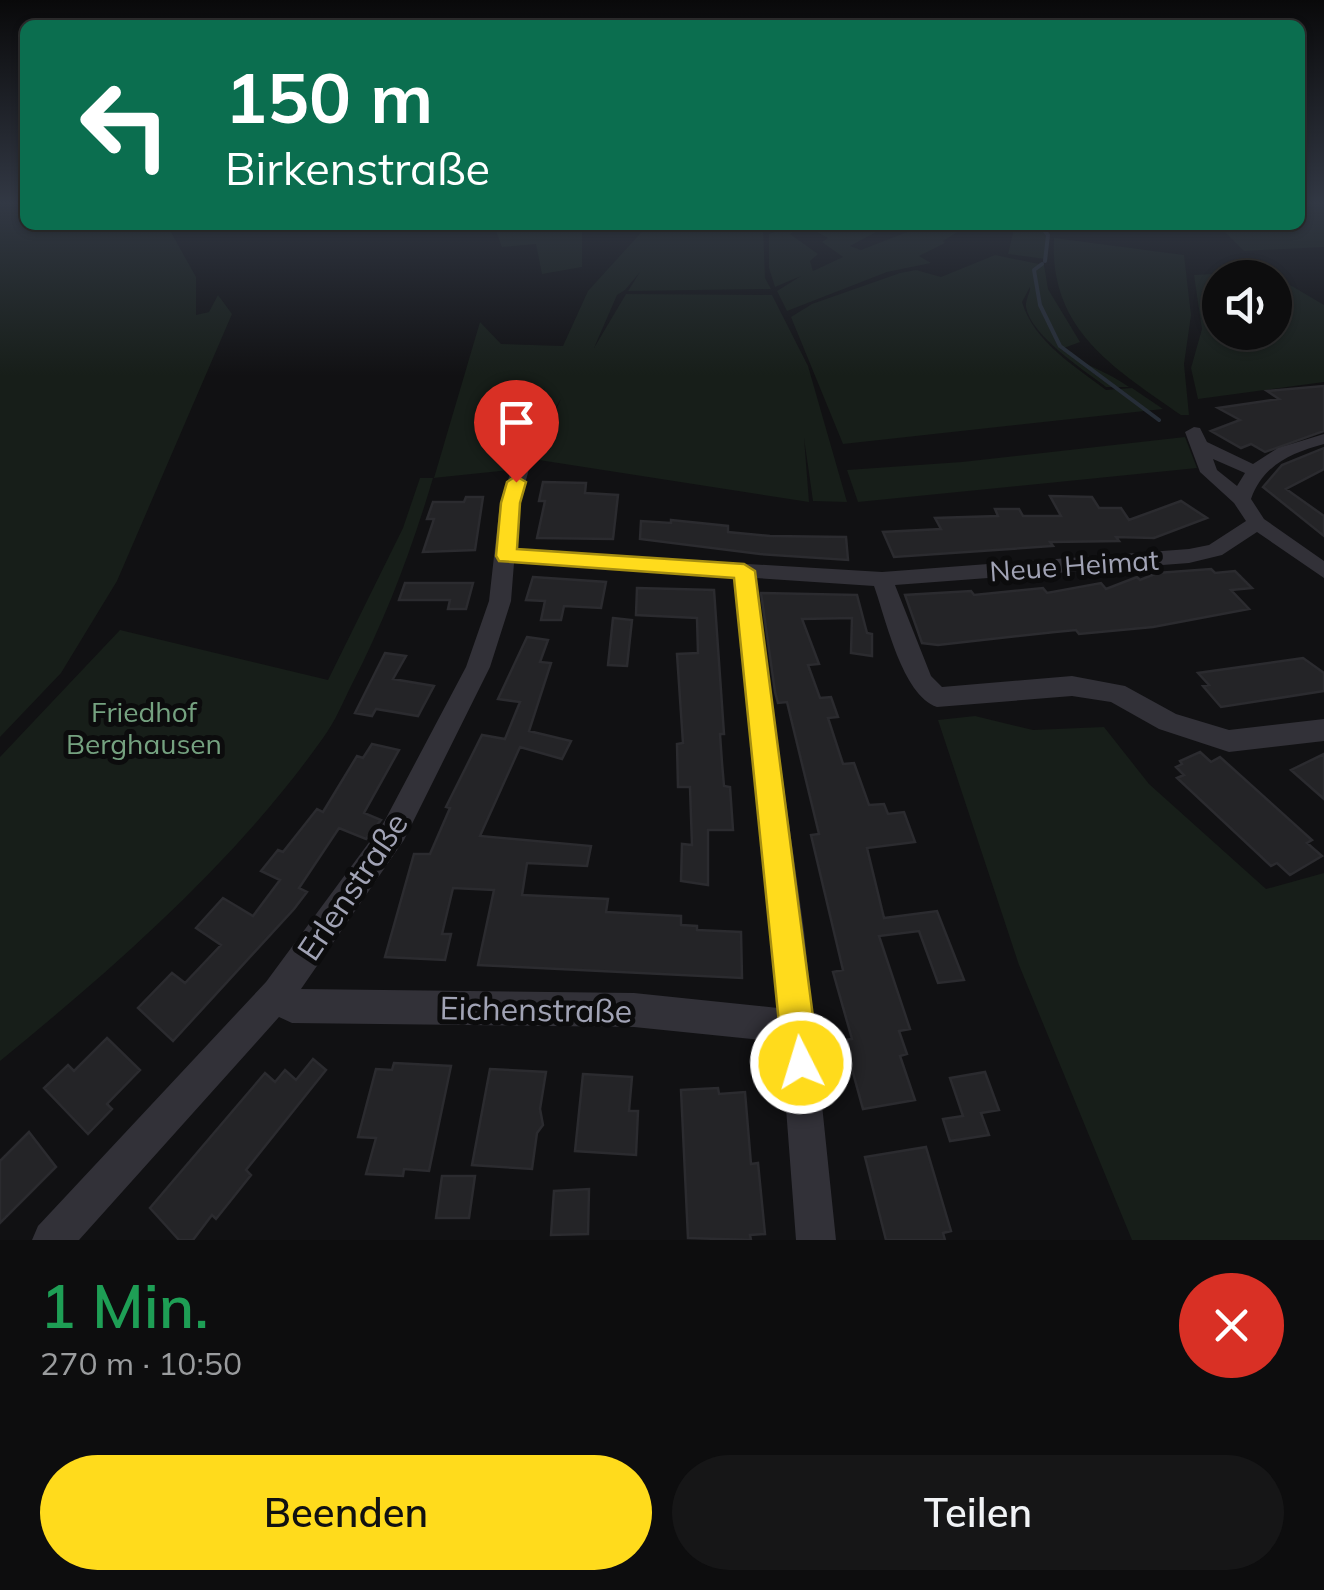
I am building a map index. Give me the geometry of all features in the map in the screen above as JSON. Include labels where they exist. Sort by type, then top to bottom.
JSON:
[{"type":"street","points":[[1254,470],[1197,439],[1209,472],[1241,499],[1257,523],[1324,572]]},
{"type":"street","points":[[1241,499],[1254,470],[1280,453],[1324,439]]},
{"type":"street","name":"Erlenstraße","points":[[52,1240],[278,994],[394,831],[478,667],[500,601],[510,503],[522,462]]},
{"type":"street","name":"Neue Heimat","points":[[506,556],[882,579],[1189,556],[1215,550],[1257,523]]},
{"type":"street","points":[[744,571],[798,1027],[816,1240]]},
{"type":"street","points":[[882,579],[928,692],[948,698],[1072,686],[1116,693],[1168,722],[1229,741],[1324,730]]},
{"type":"street","name":"Eichenstraße","points":[[278,994],[292,1006],[634,1010],[798,1027]]},
{"type":"green space","points":[[0,260],[186,260],[196,277],[196,315],[209,312],[218,295],[232,314],[117,581],[61,673],[0,737]]},
{"type":"green space","points":[[539,260],[582,260],[582,267],[542,274]]},
{"type":"green space","points":[[616,260],[764,260],[765,278],[771,289],[628,291],[640,272],[617,295],[594,348],[626,294],[772,295],[808,366],[847,502],[813,501],[804,438],[809,502],[539,460],[545,433],[561,399],[537,437],[527,436],[545,387],[538,401],[517,409],[521,434],[510,470],[434,478],[480,322],[501,344],[563,346],[588,291]]},
{"type":"green space","points":[[769,260],[811,260],[813,271],[837,260],[931,263],[887,272],[787,311],[777,291],[801,276],[775,287]]},
{"type":"green space","points":[[983,260],[1019,260],[1044,265],[1048,289],[1080,342],[1061,349],[1129,387],[1106,387],[1048,341],[1026,307],[1030,287],[1022,302],[1028,316],[1036,329],[1057,352],[1106,390],[1132,388],[1163,409],[843,444],[791,317],[812,304],[900,273],[916,270],[941,277]]},
{"type":"green space","points":[[1055,260],[1185,260],[1191,315],[1184,364],[1189,415],[1181,415],[1132,380],[1090,343],[1062,298]]},
{"type":"green space","points":[[1194,275],[1202,275],[1202,329]]},
{"type":"green space","points":[[1292,286],[1324,305],[1324,382],[1198,399],[1191,368],[1202,329],[1202,350],[1292,350]]},
{"type":"green space","points":[[1185,437],[1197,468],[858,502],[847,470],[962,462]]},
{"type":"green space","name":"Friedhof Berghausen","points":[[420,478],[433,478],[387,609],[323,738],[252,827],[172,910],[0,1061],[0,757],[120,630],[328,680],[403,528]]},
{"type":"green space","points":[[975,716],[1033,730],[1104,727],[1149,784],[1266,889],[1324,873],[1324,1240],[1132,1240],[1019,965],[938,720]]},
{"type":"building","points":[[1324,386],[1324,431],[1265,452],[1251,444],[1241,448],[1211,431],[1240,420],[1218,408],[1279,399],[1267,391]]},
{"type":"building","points":[[1324,448],[1324,469],[1286,489],[1324,516],[1324,536],[1263,487],[1282,465]]},
{"type":"building","points":[[543,482],[586,483],[585,493],[618,495],[613,539],[537,538],[545,501],[539,501]]},
{"type":"building","points":[[1050,496],[1092,497],[1099,508],[1121,508],[1129,520],[1181,501],[1207,518],[1154,538],[1116,537],[1119,541],[1050,542],[1053,546],[894,557],[883,532],[941,529],[935,518],[998,516],[995,509],[1019,509],[1023,516],[1061,516]]},
{"type":"building","points":[[466,497],[483,497],[475,550],[423,552],[434,519],[427,519],[433,502],[464,502]]},
{"type":"building","points":[[641,521],[728,526],[728,532],[846,537],[848,560],[640,539]]},
{"type":"building","points":[[1211,569],[1215,573],[1235,571],[1252,588],[1231,590],[1249,609],[1153,627],[1079,634],[1076,630],[938,645],[922,643],[905,595],[971,591],[974,595],[1043,588],[1047,593],[1101,583],[1106,589],[1157,573]]},
{"type":"building","points":[[533,577],[606,582],[601,608],[564,606],[561,620],[541,620],[545,601],[526,600]]},
{"type":"building","points":[[405,583],[473,583],[466,609],[448,609],[450,600],[399,600]]},
{"type":"building","points":[[637,588],[714,590],[724,734],[720,734],[722,763],[724,786],[730,787],[733,830],[708,830],[708,885],[681,881],[682,844],[692,845],[690,787],[678,787],[677,744],[683,743],[677,654],[698,653],[697,618],[636,615]]},
{"type":"building","points":[[761,593],[857,595],[867,633],[872,634],[872,656],[851,653],[852,618],[802,619],[819,664],[808,665],[820,698],[831,697],[838,717],[828,718],[843,764],[854,763],[869,805],[884,804],[888,814],[904,812],[915,842],[867,848],[884,918],[937,911],[964,980],[938,983],[919,931],[879,936],[910,1029],[899,1031],[907,1054],[900,1056],[915,1100],[863,1109],[844,1040],[852,1039],[833,972],[843,970],[811,835],[819,834],[787,702],[778,703],[775,692]]},
{"type":"building","points":[[613,618],[632,620],[627,666],[608,665]]},
{"type":"building","points":[[527,637],[548,640],[540,662],[551,663],[529,731],[571,741],[562,759],[520,747],[480,836],[591,846],[587,866],[527,863],[522,895],[608,899],[606,912],[681,916],[681,925],[697,926],[697,930],[741,932],[742,978],[478,965],[494,890],[453,888],[442,934],[451,934],[445,960],[385,957],[414,854],[430,854],[450,808],[446,807],[482,735],[505,739],[520,702],[498,699]]},
{"type":"building","points":[[385,653],[406,656],[393,679],[434,686],[418,716],[376,709],[372,716],[355,713]]},
{"type":"building","points":[[1303,658],[1324,673],[1324,691],[1221,707],[1203,686],[1209,685],[1198,673]]},
{"type":"building","points":[[372,744],[399,750],[364,813],[381,820],[366,839],[339,828],[299,888],[307,892],[294,909],[173,1041],[138,1008],[172,973],[185,983],[221,945],[196,928],[223,898],[253,916],[280,880],[261,871],[278,850],[283,852],[317,809],[323,812],[357,756],[363,758]]},
{"type":"building","points":[[1200,752],[1211,762],[1220,757],[1312,840],[1307,843],[1322,856],[1290,875],[1277,863],[1271,866],[1177,778],[1184,775],[1176,767],[1182,764],[1180,761]]},
{"type":"building","points":[[1324,754],[1324,799],[1291,770]]},
{"type":"building","points":[[107,1038],[140,1070],[107,1104],[112,1109],[88,1134],[44,1088],[68,1065],[74,1071]]},
{"type":"building","points":[[313,1059],[326,1070],[246,1170],[251,1175],[216,1219],[212,1215],[193,1240],[179,1240],[150,1208],[265,1073],[275,1082],[285,1070],[296,1080]]},
{"type":"building","points":[[394,1063],[451,1066],[429,1171],[404,1169],[403,1176],[366,1174],[376,1138],[358,1137],[376,1069],[392,1070]]},
{"type":"building","points":[[490,1069],[546,1072],[540,1109],[543,1125],[537,1133],[532,1169],[472,1165]]},
{"type":"building","points":[[985,1072],[999,1110],[981,1113],[989,1135],[950,1141],[943,1119],[963,1116],[950,1078]]},
{"type":"building","points":[[583,1074],[632,1077],[629,1111],[638,1111],[636,1155],[575,1151]]},
{"type":"building","points":[[718,1088],[719,1094],[745,1092],[751,1164],[758,1163],[765,1234],[750,1235],[751,1240],[688,1238],[681,1090]]},
{"type":"building","points":[[29,1132],[56,1167],[0,1223],[0,1161]]},
{"type":"building","points":[[926,1147],[951,1231],[943,1233],[945,1240],[886,1240],[865,1157]]},
{"type":"building","points":[[442,1176],[475,1176],[469,1218],[436,1218]]},
{"type":"building","points":[[589,1189],[588,1234],[551,1235],[554,1191]]},
{"type":"waterway","points":[[1042,264],[1034,270],[1040,305],[1060,346],[1159,420]]},
{"type":"route","points":[[516,482],[510,503],[506,556],[744,571],[801,1063]]}]
